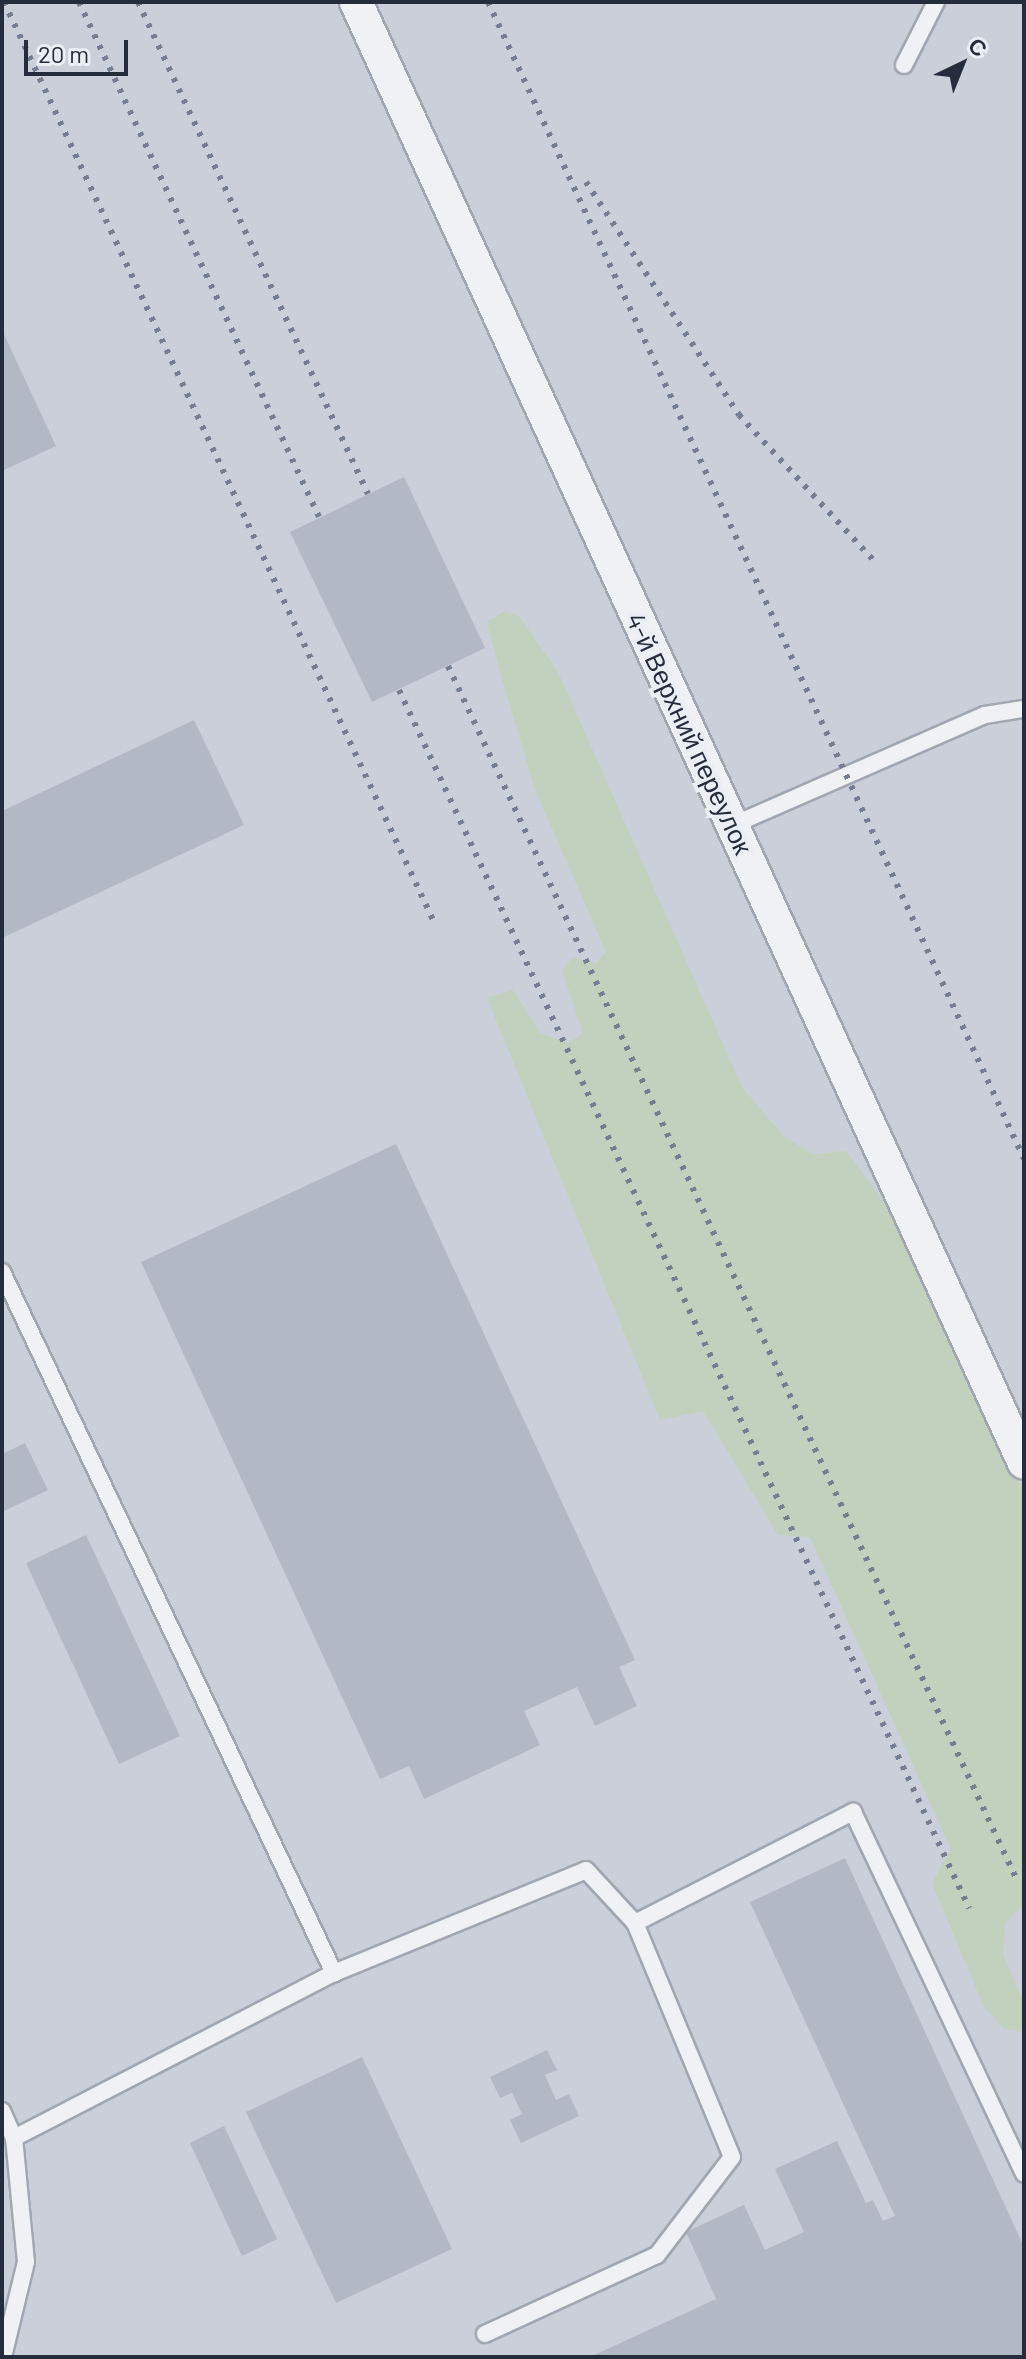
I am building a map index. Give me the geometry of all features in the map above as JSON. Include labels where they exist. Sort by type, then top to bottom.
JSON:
[{"type":"street","name":"4-й Верхний переулок","points":[[356,2],[733,825],[1014,1417],[1024,1463]]},
{"type":"lane","points":[[904,65],[936,2]]},
{"type":"lane","points":[[733,825],[985,715],[1024,709]]},
{"type":"lane","points":[[2,1272],[334,1973]]},
{"type":"lane","points":[[635,1923],[853,1812],[1024,2174]]},
{"type":"lane","points":[[14,2138],[334,1973],[586,1870],[635,1923],[732,2157],[657,2255],[485,2334]]},
{"type":"lane","points":[[2,2111],[14,2138],[26,2262],[3,2357]]},
{"type":"shaded area","points":[[2,2],[1024,2],[1024,2357],[2,2357]]},
{"type":"green space","points":[[504,611],[520,617],[559,674],[742,1087],[785,1138],[814,1154],[846,1151],[900,1224],[1024,1492],[1024,1904],[1005,1923],[1003,1955],[1024,2003],[1021,2032],[1003,2028],[984,2007],[932,1883],[951,1849],[810,1537],[778,1535],[703,1411],[660,1420],[487,998],[513,990],[540,1033],[568,1043],[583,1033],[562,970],[573,957],[596,964],[606,952],[535,789],[500,672],[487,622]]},
{"type":"building","points":[[2,330],[56,446],[2,471]]},
{"type":"building","points":[[404,477],[485,648],[372,702],[290,532]]},
{"type":"building","points":[[194,720],[244,825],[2,938],[2,811]]},
{"type":"building","points":[[396,1144],[635,1660],[619,1667],[637,1706],[595,1726],[577,1687],[524,1711],[540,1745],[424,1799],[409,1766],[380,1779],[141,1262]]},
{"type":"building","points":[[25,1443],[48,1490],[2,1512],[2,1454]]},
{"type":"building","points":[[86,1535],[180,1736],[119,1764],[26,1563]]},
{"type":"building","points":[[845,1858],[1024,2247],[1024,2357],[590,2357],[716,2299],[686,2232],[744,2205],[765,2250],[804,2232],[775,2169],[837,2141],[866,2203],[873,2200],[883,2221],[895,2216],[750,1902]]},
{"type":"building","points":[[547,2050],[557,2070],[545,2075],[556,2100],[569,2094],[579,2116],[521,2143],[510,2120],[522,2114],[512,2093],[500,2098],[490,2077]]},
{"type":"building","points":[[362,2057],[452,2249],[336,2303],[246,2112]]},
{"type":"building","points":[[224,2126],[277,2239],[242,2256],[190,2143]]},
{"type":"railway","points":[[4,2],[433,920]]},
{"type":"railway","points":[[79,2],[319,517]]},
{"type":"railway","points":[[138,2],[368,494]]},
{"type":"railway","points":[[488,2],[1024,1159]]},
{"type":"railway","points":[[586,182],[739,415],[874,561]]},
{"type":"railway","points":[[448,666],[1017,1880]]},
{"type":"railway","points":[[399,690],[969,1908]]}]
